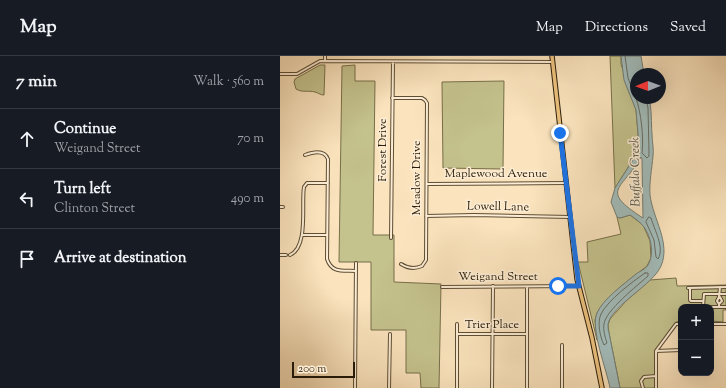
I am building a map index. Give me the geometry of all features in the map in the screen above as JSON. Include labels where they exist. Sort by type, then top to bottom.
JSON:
[{"type":"main road","points":[[552,56],[579,286],[592,338],[602,388]]},
{"type":"street","points":[[325,56],[325,61]]},
{"type":"street","points":[[280,74],[301,72],[316,63],[325,61],[552,62]]},
{"type":"street","name":"Forest Drive","points":[[391,238],[393,62]]},
{"type":"street","name":"Meadow Drive","points":[[392,98],[420,98],[426,101],[427,184],[425,263],[418,268],[411,268],[401,264]]},
{"type":"street","points":[[305,155],[319,152],[326,155],[328,159],[328,259],[331,267],[336,270],[356,271]]},
{"type":"street","points":[[290,254],[295,252],[302,235],[304,187],[307,183],[328,183]]},
{"type":"street","name":"Maplewood Avenue","points":[[427,184],[566,183]]},
{"type":"street","name":"Lowell Lane","points":[[426,216],[474,215],[570,217]]},
{"type":"street","points":[[302,235],[328,235]]},
{"type":"street","points":[[280,255],[286,255]]},
{"type":"street","points":[[355,388],[356,263]]},
{"type":"street","points":[[492,388],[493,286]]},
{"type":"street","name":"Weigand Street","points":[[442,287],[579,286]]},
{"type":"street","points":[[527,287],[527,388]]},
{"type":"street","points":[[719,307],[717,301],[720,287]]},
{"type":"street","points":[[726,287],[689,288],[691,301],[703,301],[704,294],[726,294]]},
{"type":"street","points":[[714,307],[726,307]]},
{"type":"street","points":[[457,324],[457,388]]},
{"type":"street","points":[[656,388],[656,351],[676,324],[678,324]]},
{"type":"street","points":[[714,324],[726,324]]},
{"type":"street","points":[[389,388],[390,334]]},
{"type":"street","name":"Trier Place","points":[[457,334],[527,334]]},
{"type":"street","points":[[562,345],[562,388]]},
{"type":"street","points":[[656,351],[678,350]]},
{"type":"street","points":[[643,388],[641,381],[644,377],[656,376]]},
{"type":"shaded area","points":[[610,56],[621,56],[621,64],[630,92],[630,104],[634,104],[636,110],[639,145],[636,155],[615,188]]},
{"type":"shaded area","points":[[320,65],[325,65],[324,95],[296,89],[294,82],[295,79]]},
{"type":"shaded area","points":[[355,65],[355,81],[375,81],[373,235],[394,235],[394,282],[441,284],[439,388],[421,388],[420,373],[406,373],[406,330],[371,330],[371,262],[339,262],[342,66]]},
{"type":"shaded area","points":[[504,81],[503,169],[443,168],[442,82]]},
{"type":"shaded area","points":[[630,215],[643,225],[650,241],[651,258],[647,266],[619,288],[602,305],[595,320],[597,340],[578,262],[588,262],[587,242],[621,234],[617,217],[620,218]]},
{"type":"shaded area","points":[[676,278],[677,286],[726,285],[726,310],[723,310],[723,322],[714,321],[714,304],[678,304],[678,322],[676,322],[656,351],[656,388],[620,388],[608,325],[610,319],[626,301],[650,280]]},
{"type":"water","points":[[621,56],[641,56],[643,68],[630,68],[630,95],[624,80]]},
{"type":"water","points":[[634,104],[650,104],[653,151],[650,195],[663,240],[664,257],[657,273],[624,302],[611,317],[608,324],[608,331],[620,388],[610,388],[597,339],[595,320],[597,313],[604,302],[614,292],[647,266],[652,252],[650,239],[644,227],[630,215],[620,218],[617,217],[611,202],[615,188],[636,155],[639,145],[636,110]],"holes":[[[641,157],[643,218],[621,201],[618,195],[618,189]]]},
{"type":"route","points":[[558,286],[579,286],[560,133]]},
{"type":"water label","name":"Buffalo Creek","points":[[636,172]]}]
